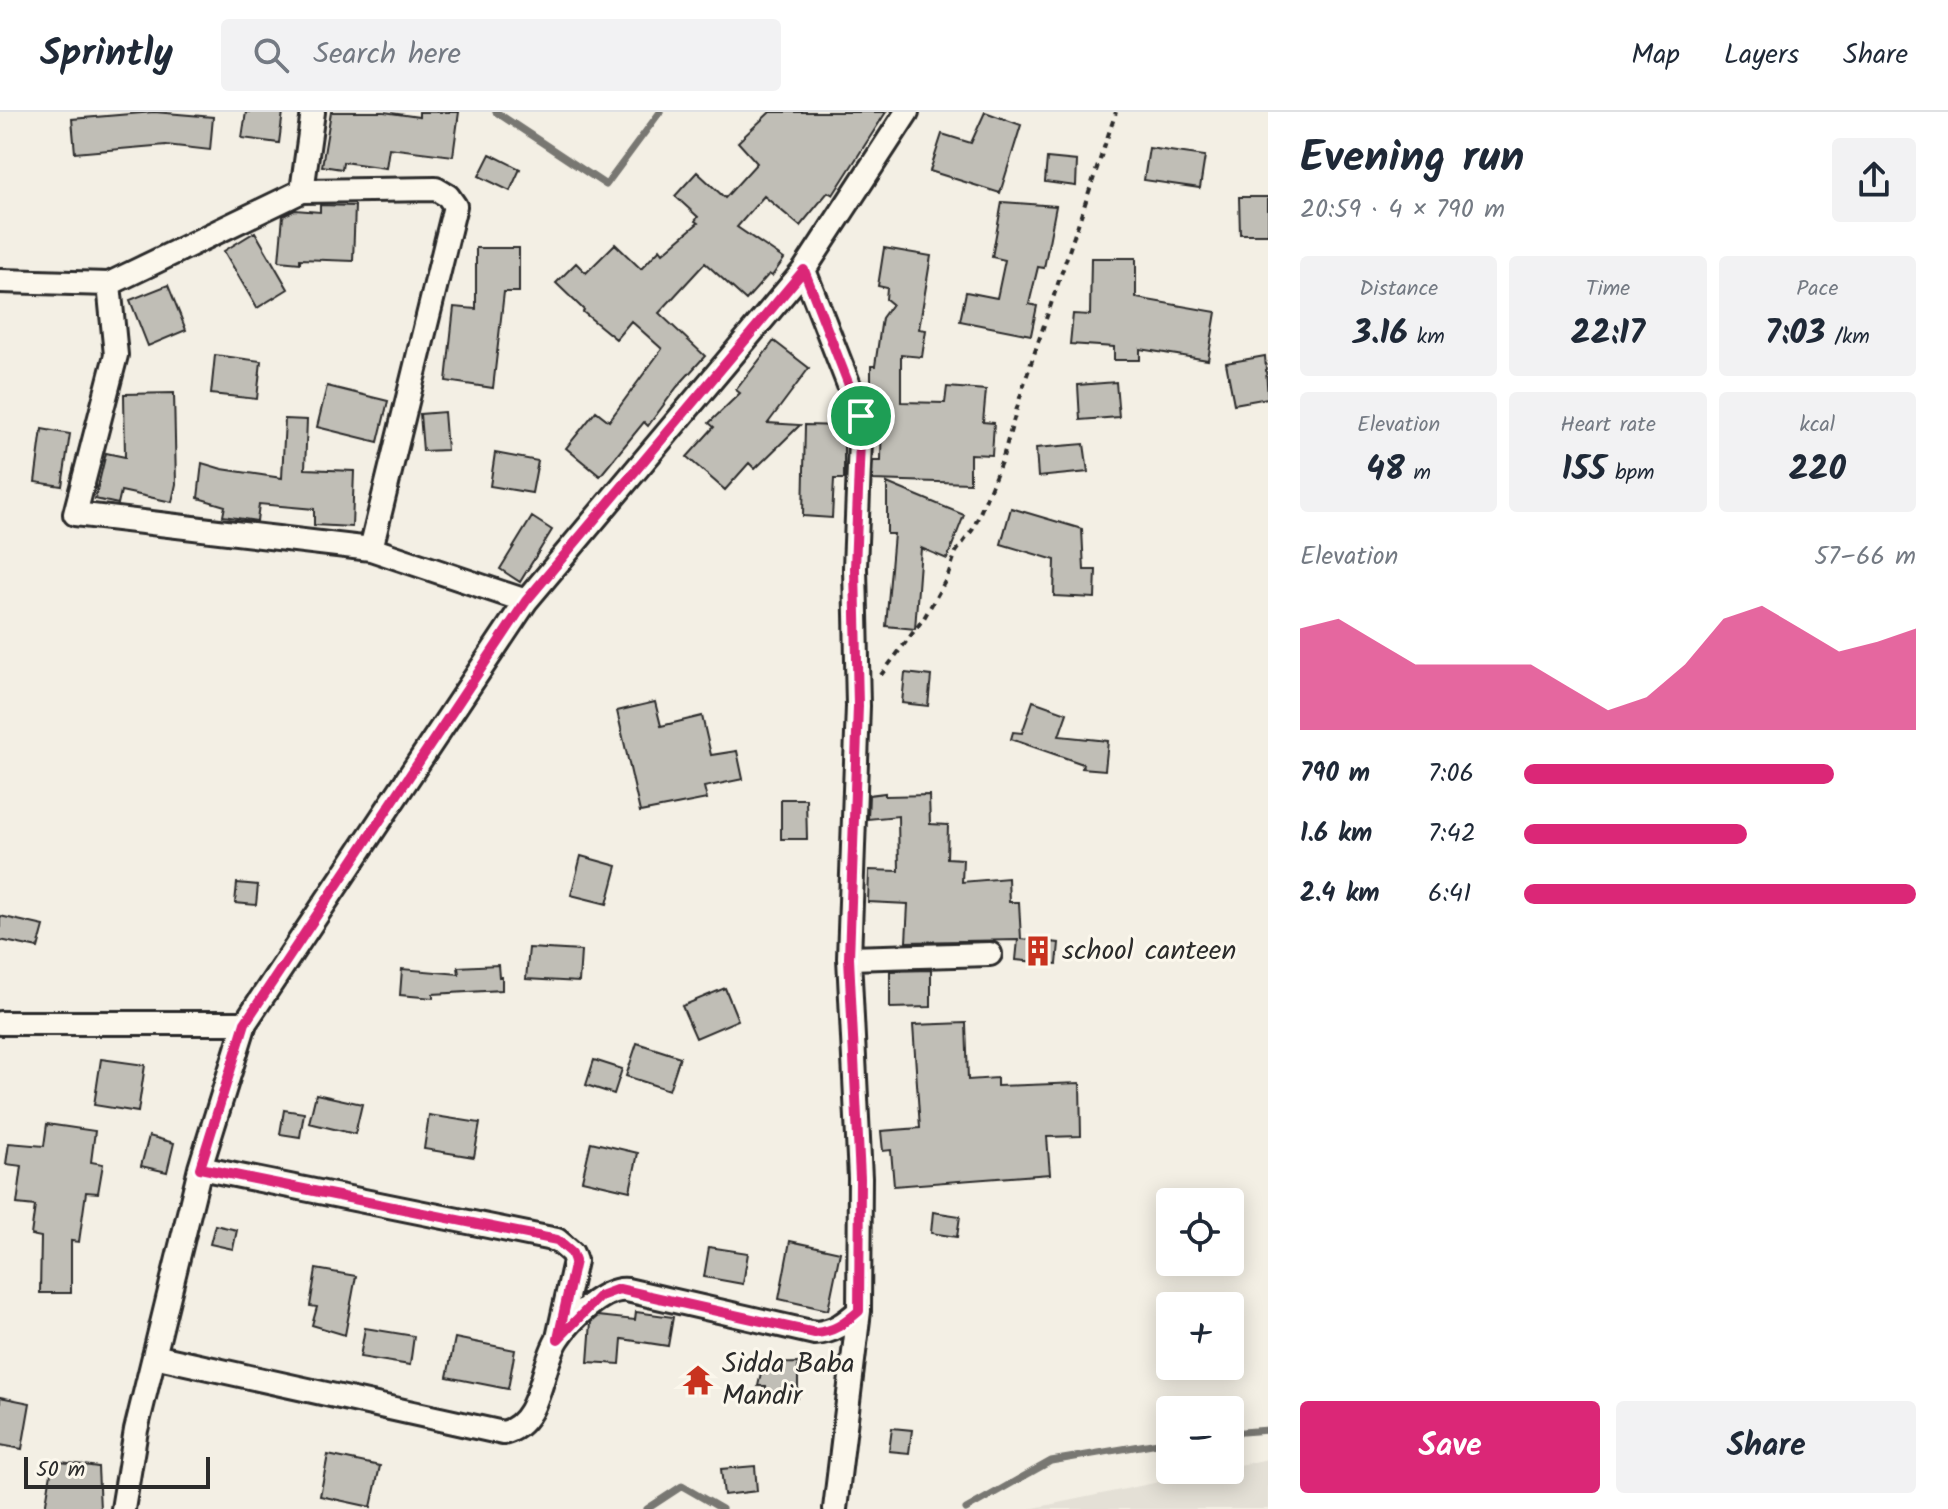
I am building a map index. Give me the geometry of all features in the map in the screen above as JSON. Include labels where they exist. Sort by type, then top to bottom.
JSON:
[{"type":"street","points":[[302,191],[313,112]]},
{"type":"street","points":[[123,1509],[136,1430],[200,1168],[245,1023],[526,601],[804,270],[907,112]]},
{"type":"street","points":[[0,281],[109,284],[302,191],[436,189],[448,196],[455,206],[371,549]]},
{"type":"street","points":[[804,270],[861,416],[855,568],[858,706],[849,958],[860,1178],[859,1311],[835,1509]]},
{"type":"street","points":[[109,284],[116,355],[75,514],[371,549],[526,601]]},
{"type":"street","points":[[849,958],[990,954]]},
{"type":"street","points":[[0,1023],[245,1023]]},
{"type":"street","points":[[154,1356],[503,1433],[518,1427],[528,1415],[558,1339],[575,1261],[572,1253],[557,1240],[200,1168]]},
{"type":"street","points":[[558,1339],[600,1296],[619,1289],[815,1333],[841,1326],[859,1311]]},
{"type":"path","points":[[858,706],[924,618],[947,578],[956,552],[973,529],[1003,457],[1023,387],[1116,112]]},
{"type":"shaded area","points":[[1268,1459],[1268,1509],[1029,1509],[1156,1483],[1244,1484],[1244,1464]]},
{"type":"building","points":[[154,112],[213,117],[210,150],[166,145],[75,153],[72,119]]},
{"type":"building","points":[[246,112],[283,112],[279,143],[242,138]]},
{"type":"building","points":[[331,112],[384,112],[419,117],[419,112],[459,112],[453,156],[389,148],[386,168],[343,162],[342,169],[322,166]]},
{"type":"building","points":[[770,112],[886,112],[833,195],[828,192],[800,226],[764,196],[737,227],[784,259],[772,276],[769,274],[746,300],[705,263],[659,313],[705,356],[648,426],[644,422],[600,476],[566,448],[596,411],[609,421],[662,349],[631,321],[616,339],[583,312],[556,283],[576,263],[586,273],[615,244],[641,269],[660,249],[663,253],[698,223],[695,221],[698,217],[675,196],[697,172],[725,198],[757,163],[738,142]]},
{"type":"building","points":[[985,112],[1021,125],[1000,193],[930,171],[942,134],[971,143]]},
{"type":"building","points":[[1149,148],[1205,156],[1200,188],[1144,180]]},
{"type":"building","points":[[490,154],[520,169],[510,191],[479,176]]},
{"type":"building","points":[[1047,158],[1077,161],[1076,186],[1045,182]]},
{"type":"building","points":[[1239,197],[1268,197],[1268,234],[1240,234]]},
{"type":"building","points":[[1002,202],[1056,206],[1044,268],[1038,267],[1029,304],[1037,306],[1031,335],[960,321],[966,292],[997,298],[1005,260],[992,257]]},
{"type":"building","points":[[320,205],[355,206],[353,261],[279,261],[283,216],[295,210],[320,212]]},
{"type":"building","points":[[255,232],[288,289],[257,308],[224,251]]},
{"type":"building","points":[[476,248],[519,248],[519,292],[504,292],[493,388],[446,381],[454,307],[476,309]]},
{"type":"building","points":[[884,248],[931,256],[919,329],[926,330],[922,357],[901,355],[901,402],[945,403],[947,387],[986,390],[983,422],[994,423],[992,455],[970,454],[970,483],[872,480],[873,461],[881,461],[882,397],[871,398],[871,366],[875,366],[882,318],[892,304],[886,299],[887,288],[878,286]]},
{"type":"building","points":[[1091,258],[1136,258],[1136,298],[1216,312],[1208,360],[1140,349],[1140,360],[1114,360],[1114,347],[1070,344],[1073,314],[1090,315]]},
{"type":"building","points":[[168,285],[186,330],[148,346],[130,300]]},
{"type":"building","points":[[774,341],[809,368],[768,423],[800,425],[755,469],[749,463],[725,490],[687,457],[714,427],[709,423],[740,393],[736,390]]},
{"type":"building","points":[[215,355],[261,361],[257,399],[211,394]]},
{"type":"building","points":[[1265,356],[1268,398],[1234,404],[1226,363]]},
{"type":"building","points":[[1116,382],[1119,417],[1080,420],[1078,385]]},
{"type":"building","points":[[327,386],[388,401],[378,442],[317,427]]},
{"type":"building","points":[[174,393],[176,484],[172,502],[121,491],[118,504],[95,499],[106,453],[125,457],[124,394]]},
{"type":"building","points":[[444,412],[447,450],[423,451],[420,414]]},
{"type":"building","points":[[285,419],[307,420],[305,469],[354,471],[352,527],[314,525],[314,509],[259,504],[257,521],[223,516],[225,506],[198,498],[202,463],[282,478]]},
{"type":"building","points":[[805,425],[844,426],[844,479],[834,479],[832,518],[803,516]]},
{"type":"building","points":[[42,429],[70,434],[62,486],[35,482]]},
{"type":"building","points":[[1084,444],[1088,472],[1038,477],[1036,448]]},
{"type":"building","points":[[495,453],[538,461],[532,493],[490,486]]},
{"type":"building","points":[[887,483],[964,515],[947,559],[921,548],[915,629],[886,626],[894,534],[887,534]]},
{"type":"building","points":[[1011,508],[1082,529],[1084,570],[1096,570],[1095,598],[1054,596],[1055,560],[1001,544]]},
{"type":"building","points":[[532,517],[552,530],[520,582],[500,569]]},
{"type":"building","points":[[905,673],[931,676],[928,706],[902,703]]},
{"type":"building","points":[[1033,701],[1067,713],[1059,736],[1108,741],[1105,770],[1082,768],[1083,764],[1011,739],[1013,732],[1022,733]]},
{"type":"building","points":[[655,702],[661,726],[702,716],[711,755],[737,751],[743,779],[704,787],[707,799],[640,812],[617,711]]},
{"type":"building","points":[[885,793],[885,796],[929,795],[930,824],[948,825],[947,858],[963,859],[962,882],[1008,878],[1009,902],[1019,902],[1021,939],[1059,943],[1057,964],[1016,960],[1018,940],[906,942],[908,904],[868,902],[869,870],[899,871],[898,816],[868,819],[869,795]]},
{"type":"building","points":[[781,799],[806,799],[807,839],[781,839]]},
{"type":"building","points":[[581,856],[617,866],[607,904],[571,895]]},
{"type":"building","points":[[237,883],[258,885],[256,905],[235,903]]},
{"type":"building","points":[[0,916],[44,926],[38,948],[0,940]]},
{"type":"building","points":[[529,948],[581,951],[579,982],[526,979]]},
{"type":"building","points":[[498,965],[502,990],[433,994],[433,998],[400,995],[402,969],[459,974],[458,967]]},
{"type":"building","points":[[931,970],[931,1007],[890,1008],[890,971]]},
{"type":"building","points":[[725,988],[738,1020],[696,1038],[682,1006]]},
{"type":"building","points":[[966,1023],[968,1080],[997,1078],[997,1086],[1080,1083],[1081,1136],[1047,1137],[1050,1174],[894,1186],[891,1150],[883,1151],[881,1131],[920,1128],[913,1025]]},
{"type":"building","points":[[637,1043],[680,1057],[669,1090],[626,1076]]},
{"type":"building","points":[[101,1059],[145,1065],[138,1112],[94,1105]]},
{"type":"building","points":[[594,1060],[622,1069],[614,1094],[586,1085]]},
{"type":"building","points":[[316,1094],[362,1104],[355,1134],[309,1123]]},
{"type":"building","points":[[284,1110],[304,1113],[300,1137],[280,1134]]},
{"type":"building","points":[[429,1115],[480,1123],[474,1157],[424,1149]]},
{"type":"building","points":[[47,1124],[95,1131],[91,1162],[103,1164],[98,1193],[86,1192],[79,1242],[71,1241],[71,1293],[40,1293],[41,1237],[31,1235],[35,1206],[17,1204],[22,1166],[6,1164],[9,1143],[44,1146]]},
{"type":"building","points":[[149,1136],[174,1143],[167,1172],[141,1166]]},
{"type":"building","points":[[591,1142],[638,1153],[630,1191],[582,1180]]},
{"type":"building","points":[[933,1212],[960,1216],[957,1237],[931,1233]]},
{"type":"building","points":[[215,1225],[237,1230],[233,1249],[210,1244]]},
{"type":"building","points":[[790,1241],[840,1252],[828,1310],[779,1299]]},
{"type":"building","points":[[709,1247],[748,1253],[743,1284],[704,1277]]},
{"type":"building","points":[[316,1269],[356,1276],[345,1335],[312,1325],[317,1307],[310,1306]]},
{"type":"building","points":[[636,1312],[673,1317],[668,1346],[622,1339],[620,1364],[588,1362],[591,1322],[598,1316],[635,1320]]},
{"type":"building","points":[[365,1328],[414,1336],[410,1365],[360,1357]]},
{"type":"building","points":[[455,1338],[515,1350],[508,1389],[447,1377]]},
{"type":"building","points":[[798,1363],[798,1398],[766,1398],[766,1386],[758,1386],[763,1364]]},
{"type":"building","points":[[0,1397],[30,1403],[22,1449],[0,1445]]},
{"type":"building","points":[[892,1428],[912,1430],[909,1453],[889,1451]]},
{"type":"building","points":[[328,1455],[380,1466],[371,1507],[320,1496]]},
{"type":"building","points":[[53,1461],[98,1467],[100,1509],[45,1509]]},
{"type":"building","points":[[755,1466],[757,1491],[724,1495],[721,1469]]},
{"type":"waterway","points":[[496,112],[606,185],[660,112]]},
{"type":"waterway","points":[[1244,1432],[1268,1430]]},
{"type":"waterway","points":[[966,1509],[1051,1461],[1156,1443]]},
{"type":"waterway","points":[[647,1509],[682,1486],[722,1509]]},
{"type":"place","name":"school canteen","points":[[1038,951]]},
{"type":"place","name":"Sidda Baba Mandir","points":[[698,1380]]},
{"type":"route","points":[[804,270],[861,416],[855,568],[858,706],[849,958],[860,1178],[859,1311],[841,1326],[815,1333],[619,1289],[600,1296],[558,1339],[575,1261],[572,1253],[557,1240],[200,1168],[245,1023],[526,601],[804,270]]}]
